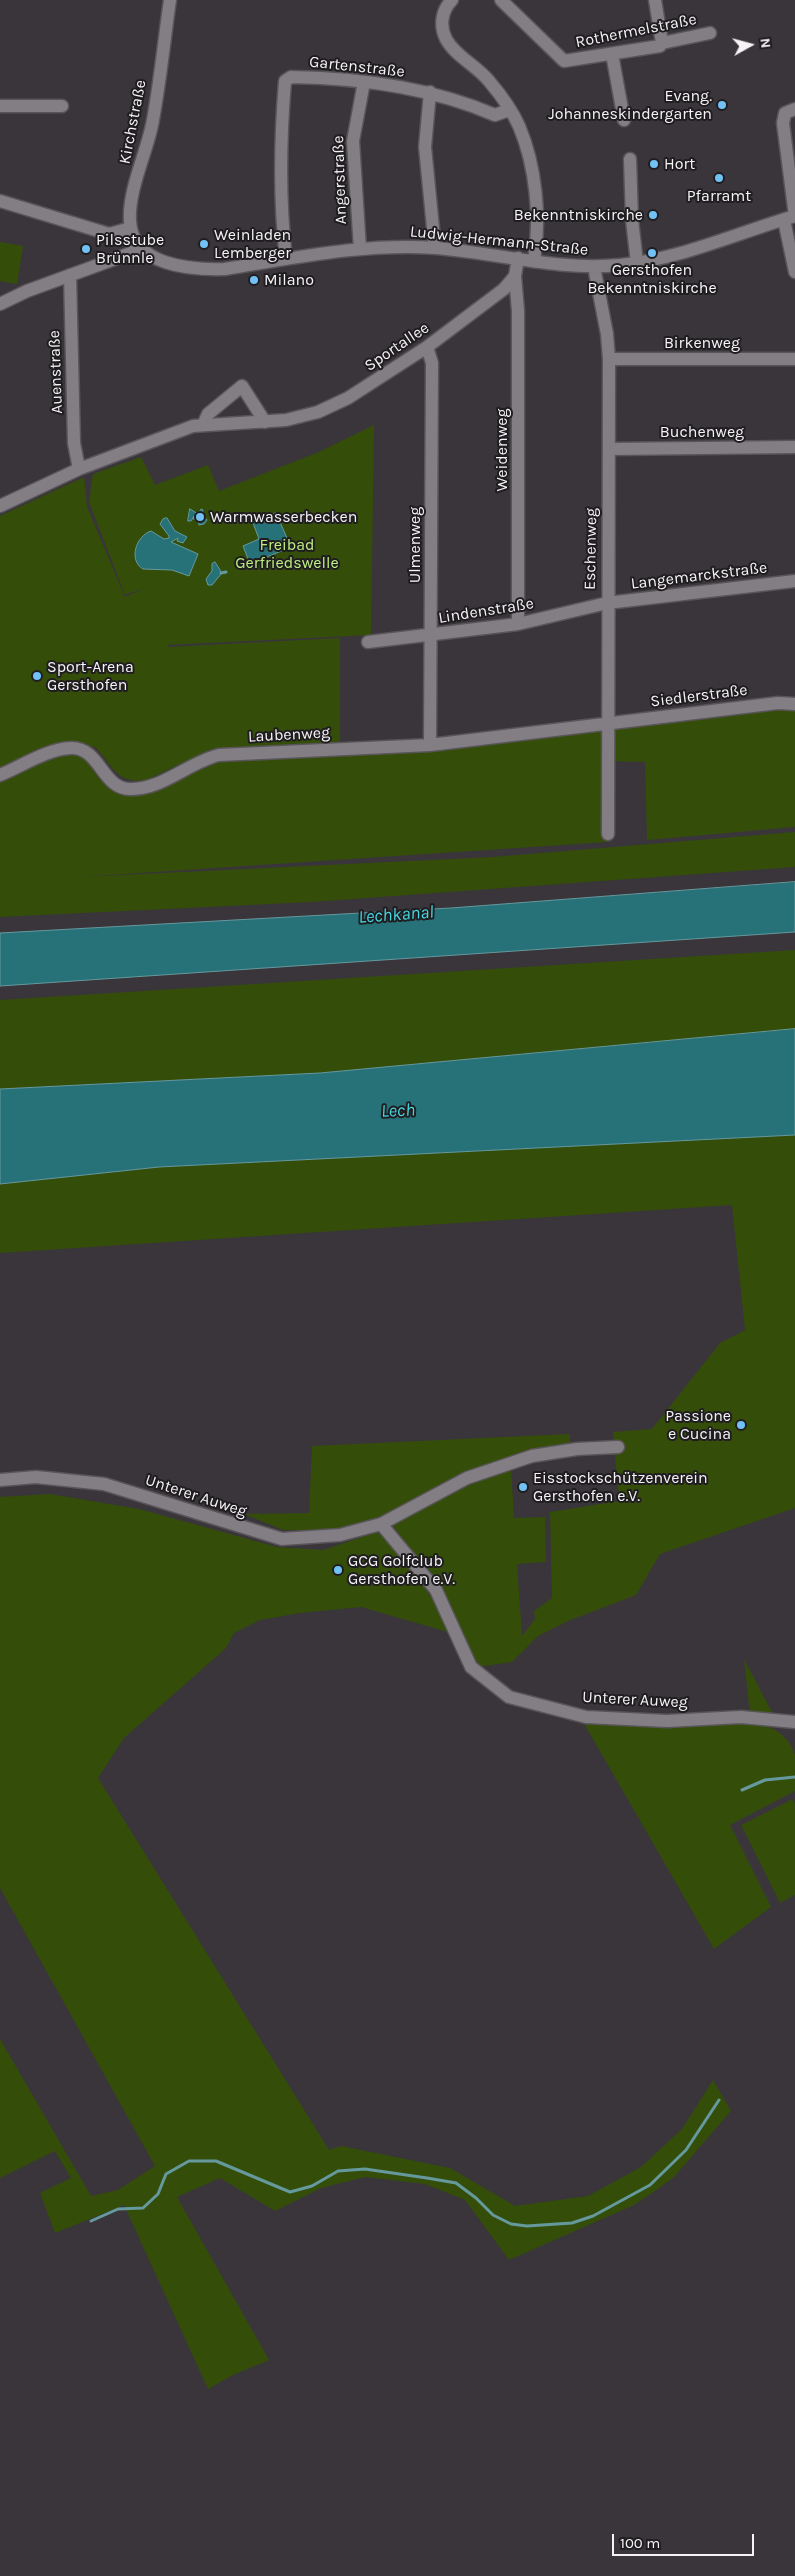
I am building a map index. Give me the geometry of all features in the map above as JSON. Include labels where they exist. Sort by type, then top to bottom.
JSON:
[{"type":"street","name":"Kirchstraße","points":[[140,247],[131,228],[132,204],[152,125],[170,0]]},
{"type":"street","points":[[452,0],[446,6],[443,16],[442,25],[446,40],[489,81],[518,124],[526,147],[534,187],[536,246],[534,261]]},
{"type":"street","name":"Rothermelstraße","points":[[501,0],[564,61],[660,46],[662,43],[710,33]]},
{"type":"street","points":[[655,0],[662,43]]},
{"type":"street","points":[[612,54],[624,120]]},
{"type":"street","name":"Gartenstraße","points":[[286,259],[280,184],[286,81],[291,77],[364,82],[430,92],[469,104],[495,116],[509,110]]},
{"type":"street","name":"Angerstraße","points":[[360,249],[352,156],[355,124],[364,82]]},
{"type":"street","points":[[430,92],[425,147],[435,248]]},
{"type":"street","points":[[0,106],[62,106]]},
{"type":"street","points":[[795,109],[785,113],[783,123],[795,272]]},
{"type":"street","points":[[630,159],[632,220],[637,263]]},
{"type":"street","points":[[0,201],[109,234],[131,228]]},
{"type":"street","name":"Ludwig-Hermann-Straße","points":[[140,247],[157,259],[172,264],[209,270],[360,249],[435,248],[594,267],[637,263],[695,250],[791,217]]},
{"type":"street","points":[[0,304],[70,275],[131,253],[140,247]]},
{"type":"street","points":[[514,276],[518,258]]},
{"type":"street","name":"Eschenweg","points":[[594,267],[607,334],[609,359],[608,834]]},
{"type":"street","name":"Auenstraße","points":[[70,275],[74,443],[79,469]]},
{"type":"street","name":"Sportallee","points":[[0,506],[79,469],[143,443],[203,425],[286,420],[318,412],[360,391],[427,347],[504,289],[514,276]]},
{"type":"street","name":"Weidenweg","points":[[514,276],[518,311],[518,624]]},
{"type":"street","name":"Ulmenweg","points":[[427,347],[432,363],[430,745]]},
{"type":"street","name":"Birkenweg","points":[[609,359],[795,358]]},
{"type":"street","points":[[203,425],[208,414],[242,386],[265,422]]},
{"type":"street","name":"Buchenweg","points":[[609,448],[795,448]]},
{"type":"street","name":"Langemarckstraße","points":[[607,603],[795,581]]},
{"type":"street","name":"Lindenstraße","points":[[368,642],[431,636],[518,624],[607,603]]},
{"type":"street","name":"Siedlerstraße","points":[[607,724],[778,703],[795,704]]},
{"type":"street","name":"Laubenweg","points":[[0,775],[59,749],[73,748],[85,751],[95,759],[110,780],[124,789],[131,790],[155,784],[201,761],[219,755],[430,745],[607,724]]},
{"type":"street","name":"Unterer Auweg","points":[[0,1480],[36,1477],[104,1484],[282,1539],[340,1535],[381,1524],[467,1478],[532,1456],[576,1449],[618,1447]]},
{"type":"street","name":"Unterer Auweg","points":[[381,1524],[436,1590],[472,1668],[509,1696],[586,1717],[667,1721],[741,1717],[795,1722]]},
{"type":"green space","points":[[0,242],[23,246],[17,284],[0,281]]},
{"type":"green space","name":"Freibad Gerfriedswelle","points":[[374,425],[371,635],[167,645],[168,647],[340,638],[340,743],[212,749],[146,780],[136,781],[122,777],[95,747],[83,746],[0,773],[0,516],[84,477],[87,507],[125,597],[145,588],[125,595],[89,502],[93,474],[141,457],[155,485],[208,465],[219,491],[319,452]]},
{"type":"green space","points":[[787,708],[795,711],[795,827],[647,840],[645,762],[606,761],[607,842],[79,877],[493,857],[795,832],[795,867],[311,902],[0,917],[0,779],[53,756],[70,753],[77,755],[88,763],[109,787],[120,792],[135,795],[210,761]]},
{"type":"green space","points":[[795,950],[795,1029],[320,1073],[0,1089],[0,1000]]},
{"type":"green space","points":[[795,1135],[795,1508],[660,1554],[636,1595],[568,1621],[538,1636],[512,1662],[477,1667],[439,1588],[390,1522],[469,1485],[511,1469],[514,1518],[545,1517],[546,1562],[517,1564],[522,1636],[535,1619],[534,1611],[552,1598],[550,1512],[619,1501],[613,1432],[652,1429],[720,1343],[745,1330],[732,1205],[0,1253],[0,1184],[159,1167]]},
{"type":"green space","points":[[570,1434],[570,1443],[532,1451],[389,1514],[342,1530],[283,1530],[244,1514],[309,1513],[312,1446]]},
{"type":"green space","points":[[50,1494],[139,1509],[277,1547],[323,1550],[377,1532],[400,1556],[418,1579],[435,1603],[451,1633],[361,1607],[300,1613],[260,1620],[234,1633],[226,1648],[124,1738],[98,1778],[329,2150],[341,2146],[450,2168],[515,2206],[588,2196],[641,2167],[682,2129],[713,2080],[731,2111],[674,2177],[634,2205],[509,2260],[465,2200],[425,2184],[365,2177],[321,2188],[275,2211],[220,2178],[177,2197],[269,2360],[233,2375],[208,2389],[124,2205],[55,2233],[40,2193],[71,2178],[55,2151],[0,2178],[0,2039],[91,2196],[118,2190],[155,2166],[0,1888],[0,1497]]},
{"type":"green space","points":[[744,1659],[775,1718],[750,1714]]},
{"type":"green space","points":[[582,1720],[741,1720],[758,1723],[774,1729],[787,1739],[795,1755],[795,1791],[730,1825],[771,1907],[714,1949]]},
{"type":"green space","points":[[793,1799],[795,1804],[795,1895],[780,1903],[741,1825]]},
{"type":"water","name":"Warmwasserbecken","points":[[190,509],[198,514],[201,509],[203,510],[202,514],[207,520],[204,524],[199,525],[198,519],[193,519],[194,516],[191,521],[188,521]]},
{"type":"water","points":[[276,513],[291,547],[250,564],[243,546],[259,539],[253,523]]},
{"type":"water","points":[[167,518],[175,531],[187,537],[183,543],[177,541],[178,538],[171,542],[198,554],[189,576],[172,570],[143,569],[136,560],[135,554],[138,543],[146,534],[151,531],[164,539],[169,538],[160,524],[163,519]]},
{"type":"water","points":[[215,562],[222,573],[212,585],[208,585],[206,579],[212,571],[212,564]]},
{"type":"water","name":"Lechkanal","points":[[795,882],[795,932],[0,986],[0,933],[451,908]]},
{"type":"water","name":"Lech","points":[[795,1029],[795,1135],[159,1167],[0,1184],[0,1089],[320,1073]]},
{"type":"waterway","points":[[221,573],[226,572]]},
{"type":"waterway","points":[[742,1790],[765,1780],[795,1777]]},
{"type":"waterway","points":[[91,2221],[118,2209],[143,2208],[158,2194],[166,2174],[189,2161],[216,2161],[290,2192],[312,2186],[338,2171],[365,2169],[456,2183],[476,2198],[493,2215],[511,2224],[527,2226],[572,2223],[593,2216],[650,2185],[686,2150],[719,2100]]},
{"type":"place","name":"Evang. Johanneskindergarten","points":[[722,105]]},
{"type":"place","name":"Hort","points":[[654,164]]},
{"type":"place","name":"Pfarramt","points":[[719,178]]},
{"type":"place","name":"Bekenntniskirche","points":[[653,215]]},
{"type":"place","name":"Weinladen Lemberger","points":[[204,244]]},
{"type":"place","name":"Pilsstube Brünnle","points":[[86,249]]},
{"type":"place","name":"Gersthofen Bekenntniskirche","points":[[652,253]]},
{"type":"place","name":"Milano","points":[[254,280]]},
{"type":"place","name":"Warmwasserbecken","points":[[200,517]]},
{"type":"place","name":"Sport-Arena Gersthofen","points":[[37,676]]},
{"type":"place","name":"Passione e Cucina","points":[[741,1425]]},
{"type":"place","name":"Eisstockschützenverein Gersthofen e.V.","points":[[523,1487]]},
{"type":"place","name":"GCG Golfclub Gersthofen e.V.","points":[[338,1570]]}]
